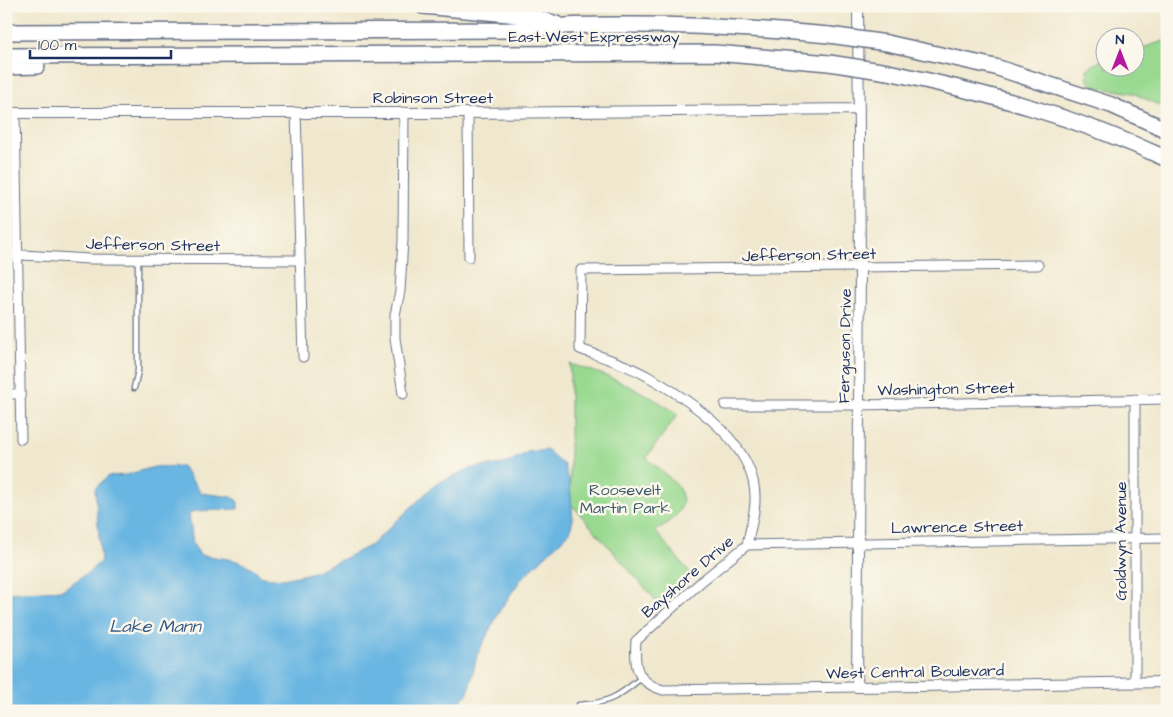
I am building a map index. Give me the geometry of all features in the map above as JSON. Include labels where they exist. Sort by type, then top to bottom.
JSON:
[{"type":"highway","points":[[423,6],[529,16],[560,25]]},
{"type":"highway","name":"East-West Expressway","points":[[6,32],[528,30],[560,25],[748,27],[829,35],[887,44],[995,67],[1111,105],[1167,130]]},
{"type":"highway","name":"East-West Expressway","points":[[6,56],[715,53],[829,63],[888,72],[996,96],[1069,118],[1167,159]]},
{"type":"highway","points":[[6,67],[312,54]]},
{"type":"street","name":"Ferguson Drive","points":[[857,687],[860,268],[858,6]]},
{"type":"street","name":"Robinson Street","points":[[10,113],[468,113],[859,109]]},
{"type":"street","points":[[296,112],[299,260],[303,298],[303,357]]},
{"type":"street","points":[[403,394],[395,338],[395,315],[400,291],[403,240],[404,112]]},
{"type":"street","points":[[10,113],[18,255],[21,439]]},
{"type":"street","points":[[468,113],[470,257]]},
{"type":"street","name":"Jefferson Street","points":[[6,254],[138,259],[299,260]]},
{"type":"street","name":"Jefferson Street","points":[[580,349],[581,270],[1038,265]]},
{"type":"street","name":"Bayshore Drive","points":[[580,349],[630,368],[654,380],[699,409],[738,447],[750,471],[755,499],[747,545],[702,581],[636,641],[635,660],[641,678]]},
{"type":"street","points":[[6,394],[20,394]]},
{"type":"street","name":"Goldwyn Avenue","points":[[1135,399],[1135,683]]},
{"type":"street","name":"Washington Street","points":[[725,405],[859,405],[1167,399]]},
{"type":"street","name":"Lawrence Street","points":[[747,545],[1167,538]]},
{"type":"street","name":"West Central Boulevard","points":[[641,678],[650,686],[663,690],[1167,682]]},
{"type":"lane","points":[[134,388],[138,370],[138,259]]},
{"type":"lane","points":[[579,705],[601,703],[614,699],[641,678]]},
{"type":"green space","points":[[1167,40],[1167,109],[1133,93],[1096,87],[1088,81],[1087,69],[1096,64],[1096,78],[1146,78],[1146,47]]},
{"type":"green space","name":"Roosevelt Martin Park","points":[[570,364],[626,384],[678,414],[646,458],[668,476],[681,493],[683,502],[679,511],[670,521],[655,531],[692,575],[659,604],[570,503]]},
{"type":"water","name":"Lake Mann","points":[[549,450],[551,455],[564,465],[570,485],[573,520],[569,533],[521,579],[500,610],[477,655],[468,693],[460,701],[459,711],[6,711],[6,593],[62,590],[89,572],[101,561],[95,488],[109,476],[126,475],[154,467],[182,466],[201,493],[232,497],[238,501],[238,509],[195,511],[189,514],[193,544],[200,555],[234,560],[249,566],[262,577],[283,579],[311,573],[371,545],[436,484],[471,468],[505,464],[528,452]]}]
